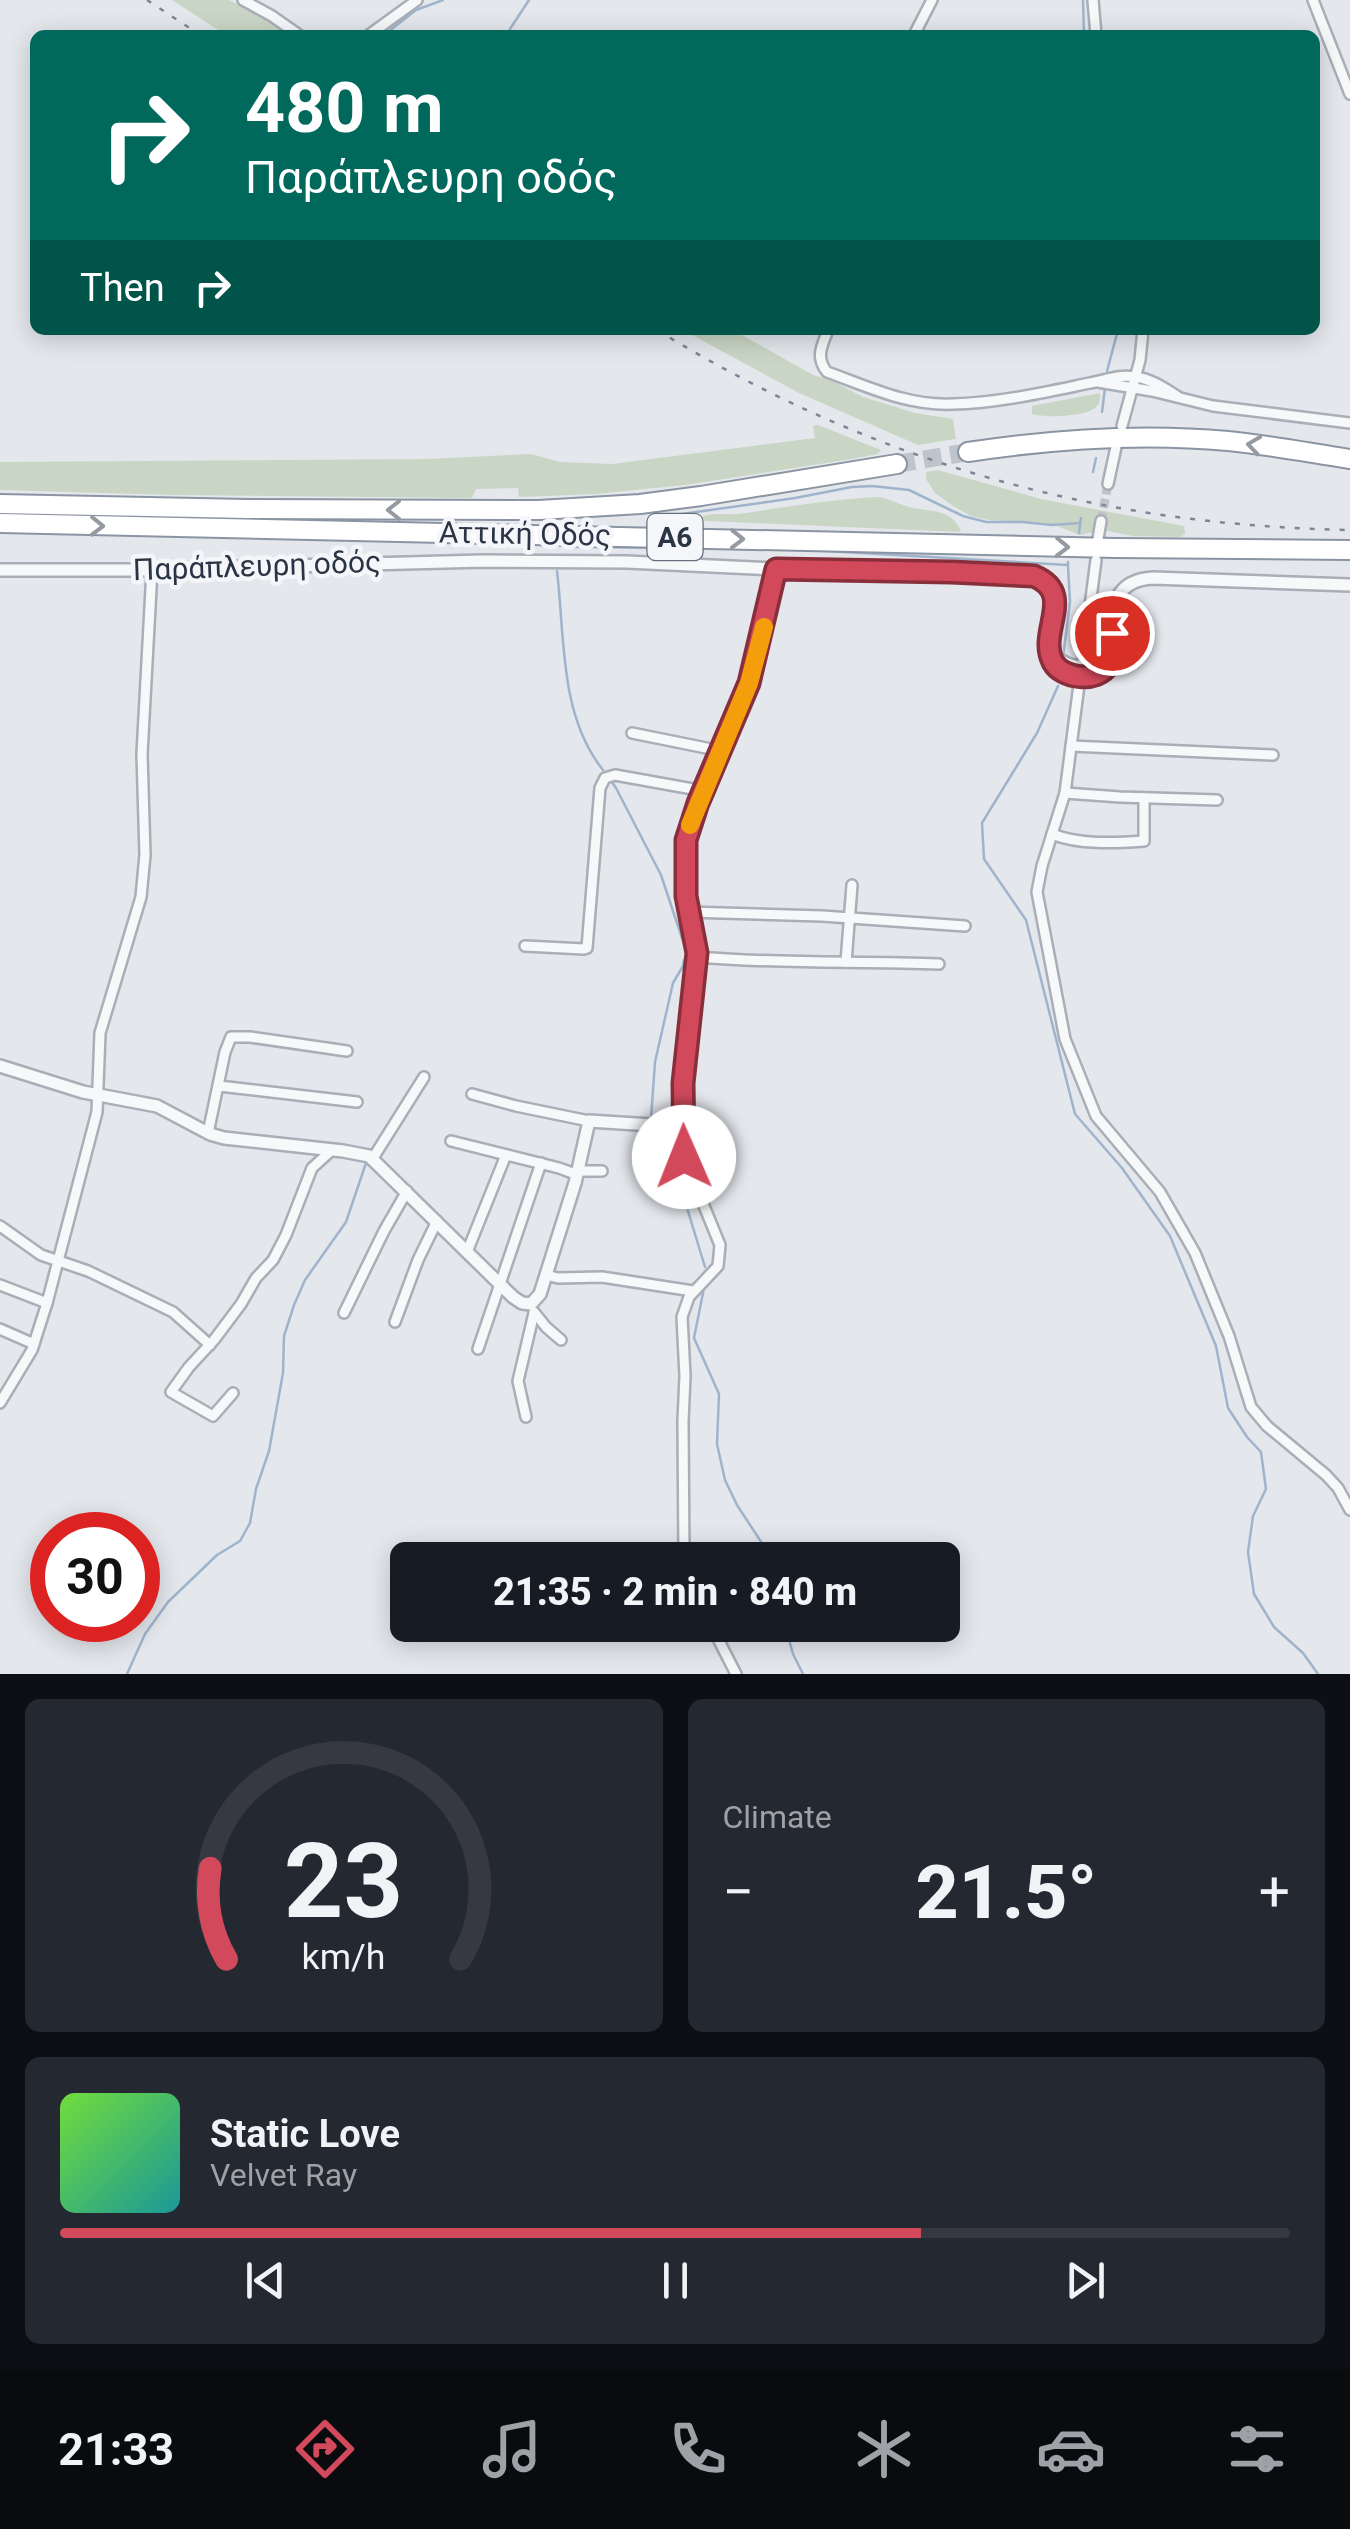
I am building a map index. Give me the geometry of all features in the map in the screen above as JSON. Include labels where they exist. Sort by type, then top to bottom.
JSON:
[{"type":"highway","points":[[968,452],[1083,440],[1178,438],[1350,459]]},
{"type":"highway","name":"Αττική Οδός","points":[[0,504],[539,510],[670,500],[897,464]]},
{"type":"highway","name":"Αττική Οδός","points":[[0,522],[1350,550]]},
{"type":"street","points":[[242,0],[291,30]]},
{"type":"street","points":[[376,30],[417,0]]},
{"type":"street","points":[[917,30],[932,0]]},
{"type":"street","points":[[1093,0],[1096,30]]},
{"type":"street","points":[[1313,0],[1350,94]]},
{"type":"street","points":[[826,335],[820,364],[827,372],[906,401],[968,403],[1096,382],[1134,382],[1213,406],[1350,423]]},
{"type":"street","points":[[1122,426],[1142,335]]},
{"type":"street","points":[[1108,484],[1116,447]]},
{"type":"street","points":[[1098,539],[1101,521]]},
{"type":"street","points":[[1096,560],[1065,793],[1038,884],[1038,905],[1060,1018],[1089,1104],[1102,1126],[1160,1192],[1178,1220],[1229,1336],[1251,1407],[1258,1418],[1326,1475],[1350,1510]]},
{"type":"street","name":"Παράπλευρη οδός","points":[[0,570],[483,561],[1034,576],[1053,592],[1050,645],[1056,659],[1081,672]]},
{"type":"street","points":[[684,1542],[684,1308],[718,1266],[720,1245],[684,1157],[685,1056],[697,957],[685,873],[686,840],[749,683],[776,569]]},
{"type":"street","points":[[0,1402],[4,1387],[34,1344],[47,1303],[97,1112],[100,1033],[144,881],[142,754],[152,570]]},
{"type":"street","points":[[1081,672],[1101,667],[1111,654],[1116,600],[1125,586],[1137,580],[1350,585]]},
{"type":"street","points":[[632,733],[721,751]]},
{"type":"street","points":[[1072,746],[1274,755]]},
{"type":"street","points":[[524,946],[586,948],[600,788],[605,778],[615,775],[704,791]]},
{"type":"street","points":[[1065,793],[1216,800]]},
{"type":"street","points":[[1052,834],[1083,841],[1144,841],[1144,798]]},
{"type":"street","points":[[846,962],[852,884]]},
{"type":"street","points":[[689,912],[849,917],[965,926]]},
{"type":"street","points":[[697,957],[938,964]]},
{"type":"street","points":[[208,1134],[231,1037],[347,1051]]},
{"type":"street","points":[[0,1066],[157,1106],[208,1134],[358,1152],[374,1158],[500,1285],[533,1309],[561,1340]]},
{"type":"street","points":[[374,1158],[424,1077]]},
{"type":"street","points":[[219,1086],[357,1102]]},
{"type":"street","points":[[472,1094],[590,1121],[683,1127]]},
{"type":"street","points":[[526,1417],[518,1381],[533,1309],[578,1173],[590,1121]]},
{"type":"street","points":[[451,1141],[578,1173],[602,1171]]},
{"type":"street","points":[[234,1393],[213,1416],[171,1392],[273,1260],[312,1168],[332,1150]]},
{"type":"street","points":[[468,1252],[506,1155]]},
{"type":"street","points":[[478,1349],[541,1163]]},
{"type":"street","points":[[344,1313],[407,1191]]},
{"type":"street","points":[[395,1322],[437,1221]]},
{"type":"street","points":[[0,1226],[44,1256],[88,1271],[163,1307],[210,1344]]},
{"type":"street","points":[[44,1256],[61,1249]]},
{"type":"street","points":[[546,1275],[602,1276],[694,1291]]},
{"type":"street","points":[[0,1285],[47,1303]]},
{"type":"street","points":[[0,1330],[34,1344]]},
{"type":"street","points":[[720,1642],[736,1674]]},
{"type":"green space","points":[[172,0],[229,0],[281,30],[218,30]]},
{"type":"green space","points":[[692,335],[742,335],[813,375],[863,397],[915,413],[953,419],[956,439],[918,445],[799,393]]},
{"type":"green space","points":[[1100,393],[1098,405],[1083,413],[1032,414],[1032,406]]},
{"type":"green space","points":[[813,426],[881,450],[852,459],[685,485],[596,494],[519,497],[518,488],[476,489],[472,498],[0,490],[0,462],[426,459],[531,454],[560,462],[612,464],[815,438]]},
{"type":"green space","points":[[938,470],[1041,499],[1184,526],[1185,534],[1133,536],[1103,530],[1080,535],[1052,524],[971,516],[935,493],[926,472]]},
{"type":"green space","points":[[880,497],[944,514],[961,531],[701,520],[710,515]]},
{"type":"waterway","points":[[390,30],[416,10],[443,0]]},
{"type":"waterway","points":[[510,30],[529,0]]},
{"type":"waterway","points":[[1083,0],[1084,30]]},
{"type":"waterway","points":[[1107,371],[1117,335]]},
{"type":"waterway","points":[[1102,412],[1105,388]]},
{"type":"waterway","points":[[1093,472],[1096,458]]},
{"type":"waterway","points":[[668,516],[872,486],[909,490],[963,516],[986,522],[1080,523]]},
{"type":"waterway","points":[[1079,533],[1081,518]]},
{"type":"waterway","points":[[570,547],[703,548]]},
{"type":"waterway","points":[[791,549],[1068,562]]},
{"type":"waterway","points":[[1063,657],[1070,602],[1068,566]]},
{"type":"waterway","points":[[557,571],[571,700],[578,725],[603,770]]},
{"type":"waterway","points":[[1058,686],[1037,733],[982,823],[984,859],[1026,920],[1075,1114],[1122,1168],[1170,1236],[1216,1346],[1228,1408],[1261,1452],[1266,1489],[1253,1516],[1248,1552],[1254,1594],[1274,1627],[1303,1653],[1318,1674]]},
{"type":"waterway","points":[[610,779],[661,875],[686,950]]},
{"type":"waterway","points":[[651,1119],[655,1062],[673,983],[684,960]]},
{"type":"waterway","points":[[658,1132],[680,1185],[705,1267]]},
{"type":"waterway","points":[[127,1674],[145,1634],[168,1602],[217,1555],[240,1541],[250,1523],[269,1451],[283,1373],[284,1336],[305,1280],[346,1222],[366,1163]]},
{"type":"waterway","points":[[704,1288],[694,1338],[719,1394],[717,1444],[725,1480],[761,1542]]},
{"type":"waterway","points":[[790,1642],[803,1674]]},
{"type":"tunnel","points":[[897,464],[968,452]]},
{"type":"tunnel","points":[[1101,521],[1108,484]]},
{"type":"railway","points":[[147,0],[192,30]]},
{"type":"railway","points":[[666,335],[821,417],[990,478],[1076,500],[1165,515],[1350,530]]},
{"type":"slow traffic","points":[[690,825],[749,683],[764,627]]},
{"type":"route","points":[[684,1157],[683,1083],[697,953],[686,896],[686,840],[749,683],[776,569],[1034,576],[1053,592],[1051,659],[1068,674],[1097,675],[1104,670],[1110,663],[1112,633]]}]
